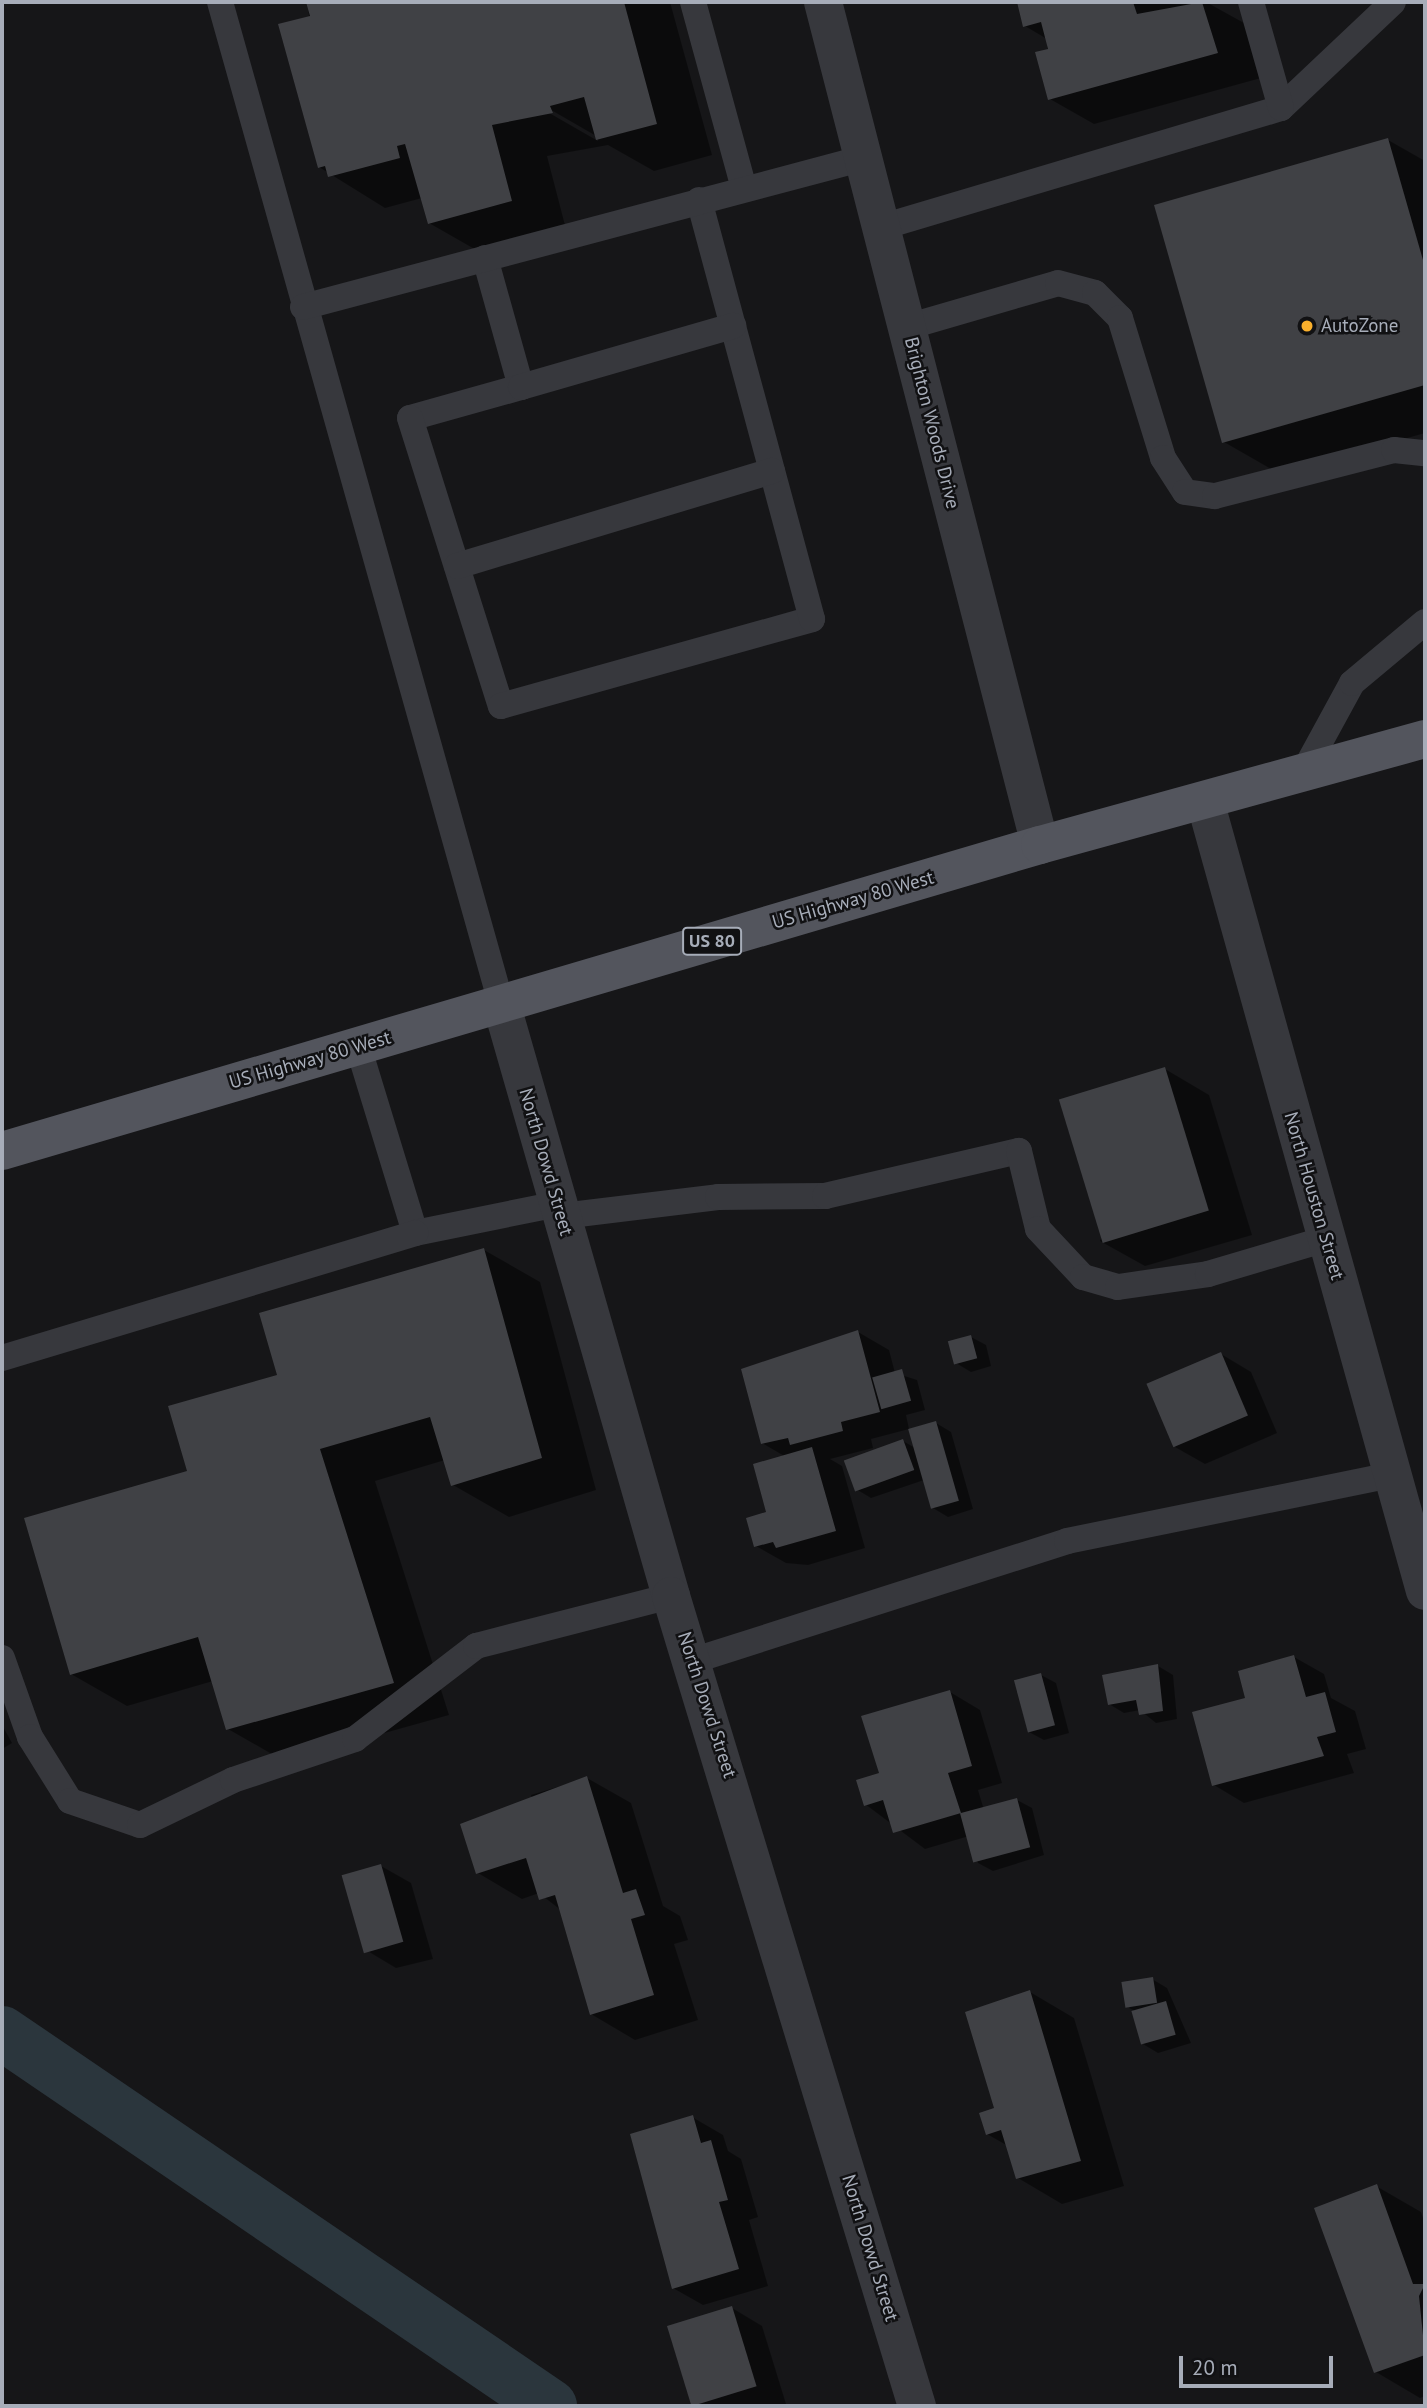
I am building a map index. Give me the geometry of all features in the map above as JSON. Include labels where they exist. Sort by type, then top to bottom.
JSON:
[{"type":"main road","name":"US Highway 80 West","points":[[2,1151],[1040,845],[1425,739]]},
{"type":"street","name":"Brighton Woods Drive","points":[[823,2],[1040,845]]},
{"type":"street","name":"North Houston Street","points":[[1205,801],[1425,1591]]},
{"type":"street","name":"North Dowd Street","points":[[501,1003],[671,1596],[917,2406]]},
{"type":"lane","points":[[220,2],[303,307],[501,1003]]},
{"type":"lane","points":[[693,2],[744,188]]},
{"type":"lane","points":[[1251,2],[1282,108]]},
{"type":"lane","points":[[882,227],[1282,108],[1392,2]]},
{"type":"lane","points":[[303,307],[864,158]]},
{"type":"lane","points":[[699,201],[733,326],[812,619],[501,706],[410,418],[733,326]]},
{"type":"lane","points":[[485,258],[521,387]]},
{"type":"lane","points":[[907,327],[1058,283],[1096,293],[1120,318],[1163,458],[1185,492],[1215,496],[1394,450],[1425,453]]},
{"type":"lane","points":[[457,566],[772,471]]},
{"type":"lane","points":[[1303,773],[1352,683],[1425,622]]},
{"type":"lane","points":[[358,1045],[415,1233]]},
{"type":"lane","points":[[2,1358],[415,1233],[560,1210],[719,1197],[825,1196],[1019,1151],[1038,1229],[1083,1277],[1118,1287],[1208,1274],[1326,1239]]},
{"type":"lane","points":[[692,1661],[1067,1541],[1392,1475]]},
{"type":"lane","points":[[2,1658],[30,1737],[70,1801],[141,1825],[233,1780],[355,1739],[476,1646],[671,1596]]},
{"type":"building","points":[[306,2],[624,2],[657,124],[596,140],[584,97],[550,106],[553,113],[492,125],[512,201],[428,224],[405,144],[397,146],[400,158],[328,177],[325,166],[318,168],[278,24],[310,16]]},
{"type":"building","points":[[1017,2],[1133,2],[1137,14],[1202,2],[1218,53],[1048,100],[1035,52],[1048,49],[1041,22],[1023,27]]},
{"type":"building","name":"AutoZone","points":[[1388,138],[1425,267],[1425,385],[1222,443],[1154,205]]},
{"type":"building","points":[[1165,1067],[1209,1210],[1103,1243],[1059,1099]]},
{"type":"building","points":[[484,1248],[542,1458],[451,1486],[430,1417],[320,1449],[394,1683],[226,1730],[198,1637],[70,1675],[24,1518],[187,1471],[168,1406],[277,1375],[259,1313]]},
{"type":"building","points":[[858,1330],[880,1412],[841,1422],[843,1431],[790,1445],[788,1438],[761,1444],[741,1369]]},
{"type":"building","points":[[971,1335],[977,1358],[954,1364],[948,1341]]},
{"type":"building","points":[[1221,1352],[1248,1416],[1173,1447],[1146,1384]]},
{"type":"building","points":[[902,1369],[911,1401],[881,1409],[872,1378]]},
{"type":"building","points":[[936,1421],[959,1501],[931,1509],[908,1429]]},
{"type":"building","points":[[903,1439],[914,1470],[855,1492],[844,1461]]},
{"type":"building","points":[[812,1447],[836,1531],[776,1548],[773,1542],[754,1547],[746,1518],[766,1512],[753,1464]]},
{"type":"building","points":[[1294,1655],[1306,1697],[1325,1692],[1336,1732],[1317,1737],[1324,1756],[1212,1786],[1192,1712],[1245,1698],[1238,1671]]},
{"type":"building","points":[[1158,1664],[1163,1711],[1139,1715],[1136,1700],[1108,1705],[1102,1675]]},
{"type":"building","points":[[1041,1673],[1055,1725],[1028,1732],[1014,1680]]},
{"type":"building","points":[[950,1690],[972,1766],[948,1773],[961,1813],[893,1833],[883,1800],[864,1806],[856,1780],[879,1773],[861,1716]]},
{"type":"building","points":[[587,1776],[623,1893],[636,1889],[645,1915],[631,1919],[654,1995],[590,2015],[555,1895],[539,1900],[526,1858],[476,1874],[460,1824]]},
{"type":"building","points":[[1017,1798],[1030,1847],[973,1863],[960,1813]]},
{"type":"building","points":[[381,1864],[403,1942],[364,1953],[342,1875]]},
{"type":"building","points":[[1153,1977],[1157,2003],[1125,2008],[1121,1982]]},
{"type":"building","points":[[1030,1990],[1081,2161],[1016,2179],[1001,2130],[986,2135],[979,2113],[994,2108],[965,2012]]},
{"type":"building","points":[[1166,2001],[1176,2035],[1141,2045],[1131,2011]]},
{"type":"building","points":[[693,2115],[701,2143],[711,2140],[728,2200],[719,2202],[739,2269],[672,2289],[630,2134]]},
{"type":"building","points":[[1377,2184],[1413,2284],[1425,2284],[1419,2296],[1425,2355],[1374,2373],[1314,2208]]},
{"type":"building","points":[[732,2306],[757,2386],[691,2406],[667,2326]]},
{"type":"waterway","points":[[2,2033],[550,2406]]},
{"type":"place","name":"AutoZone","points":[[1307,326]]}]
